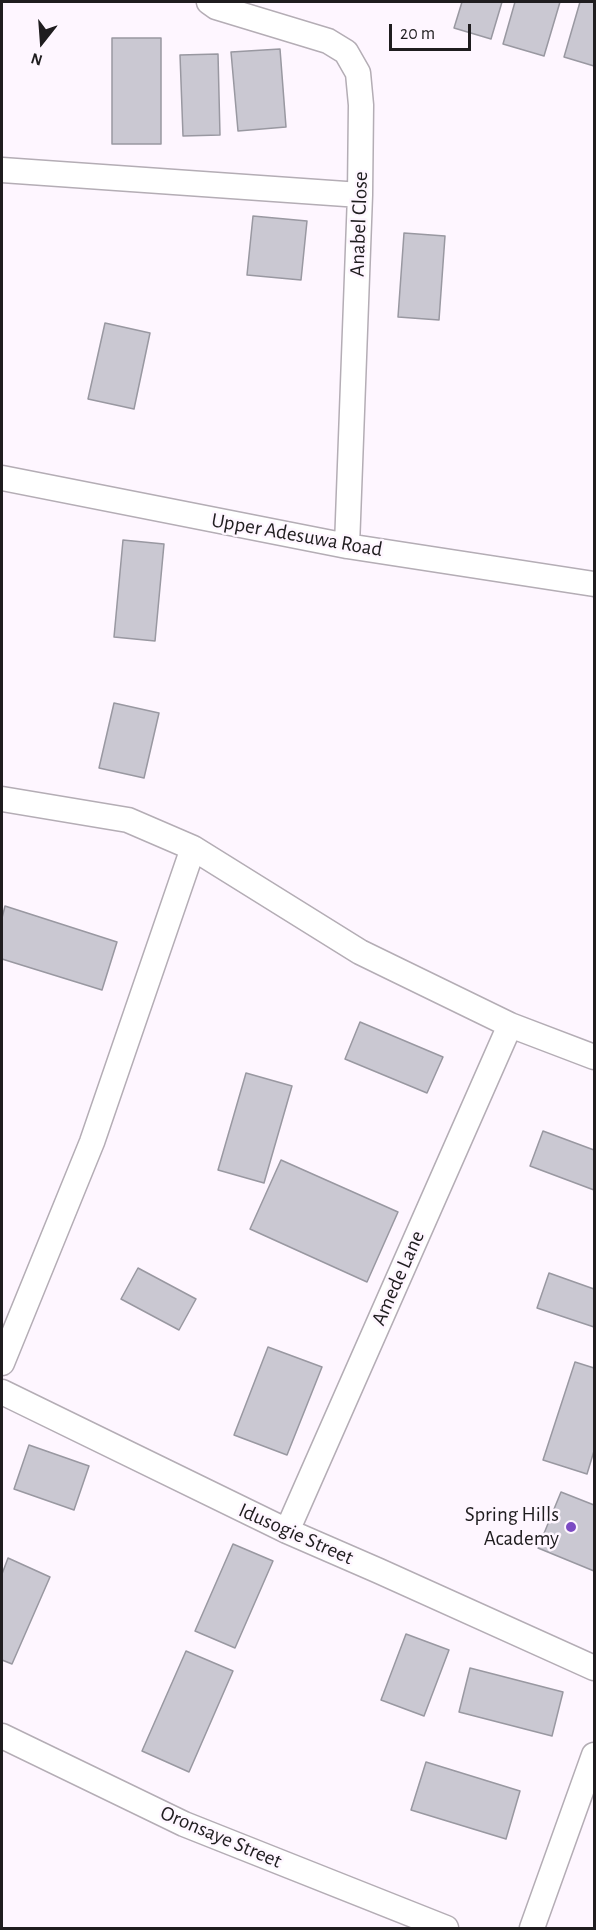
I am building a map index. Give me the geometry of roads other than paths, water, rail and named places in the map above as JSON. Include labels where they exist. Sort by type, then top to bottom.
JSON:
[{"type":"street","name":"Anabel Close","points":[[209,2],[216,7],[327,41],[346,52],[358,73],[361,105],[360,195],[348,546]]},
{"type":"street","points":[[2,170],[360,195]]},
{"type":"street","name":"Upper Adesuwa Road","points":[[2,478],[348,546],[594,584]]},
{"type":"street","points":[[2,799],[128,820],[193,848],[360,952],[510,1025],[594,1057]]},
{"type":"street","points":[[2,1363],[92,1142],[193,848]]},
{"type":"street","name":"Amede Lane","points":[[287,1532],[510,1025]]},
{"type":"street","name":"Idusogie Street","points":[[2,1392],[287,1532],[594,1668]]},
{"type":"street","name":"Oronsaye Street","points":[[2,1736],[184,1824],[446,1929]]},
{"type":"street","points":[[532,1929],[594,1755]]},
{"type":"place","name":"Spring Hills Academy","points":[[571,1527]]}]
